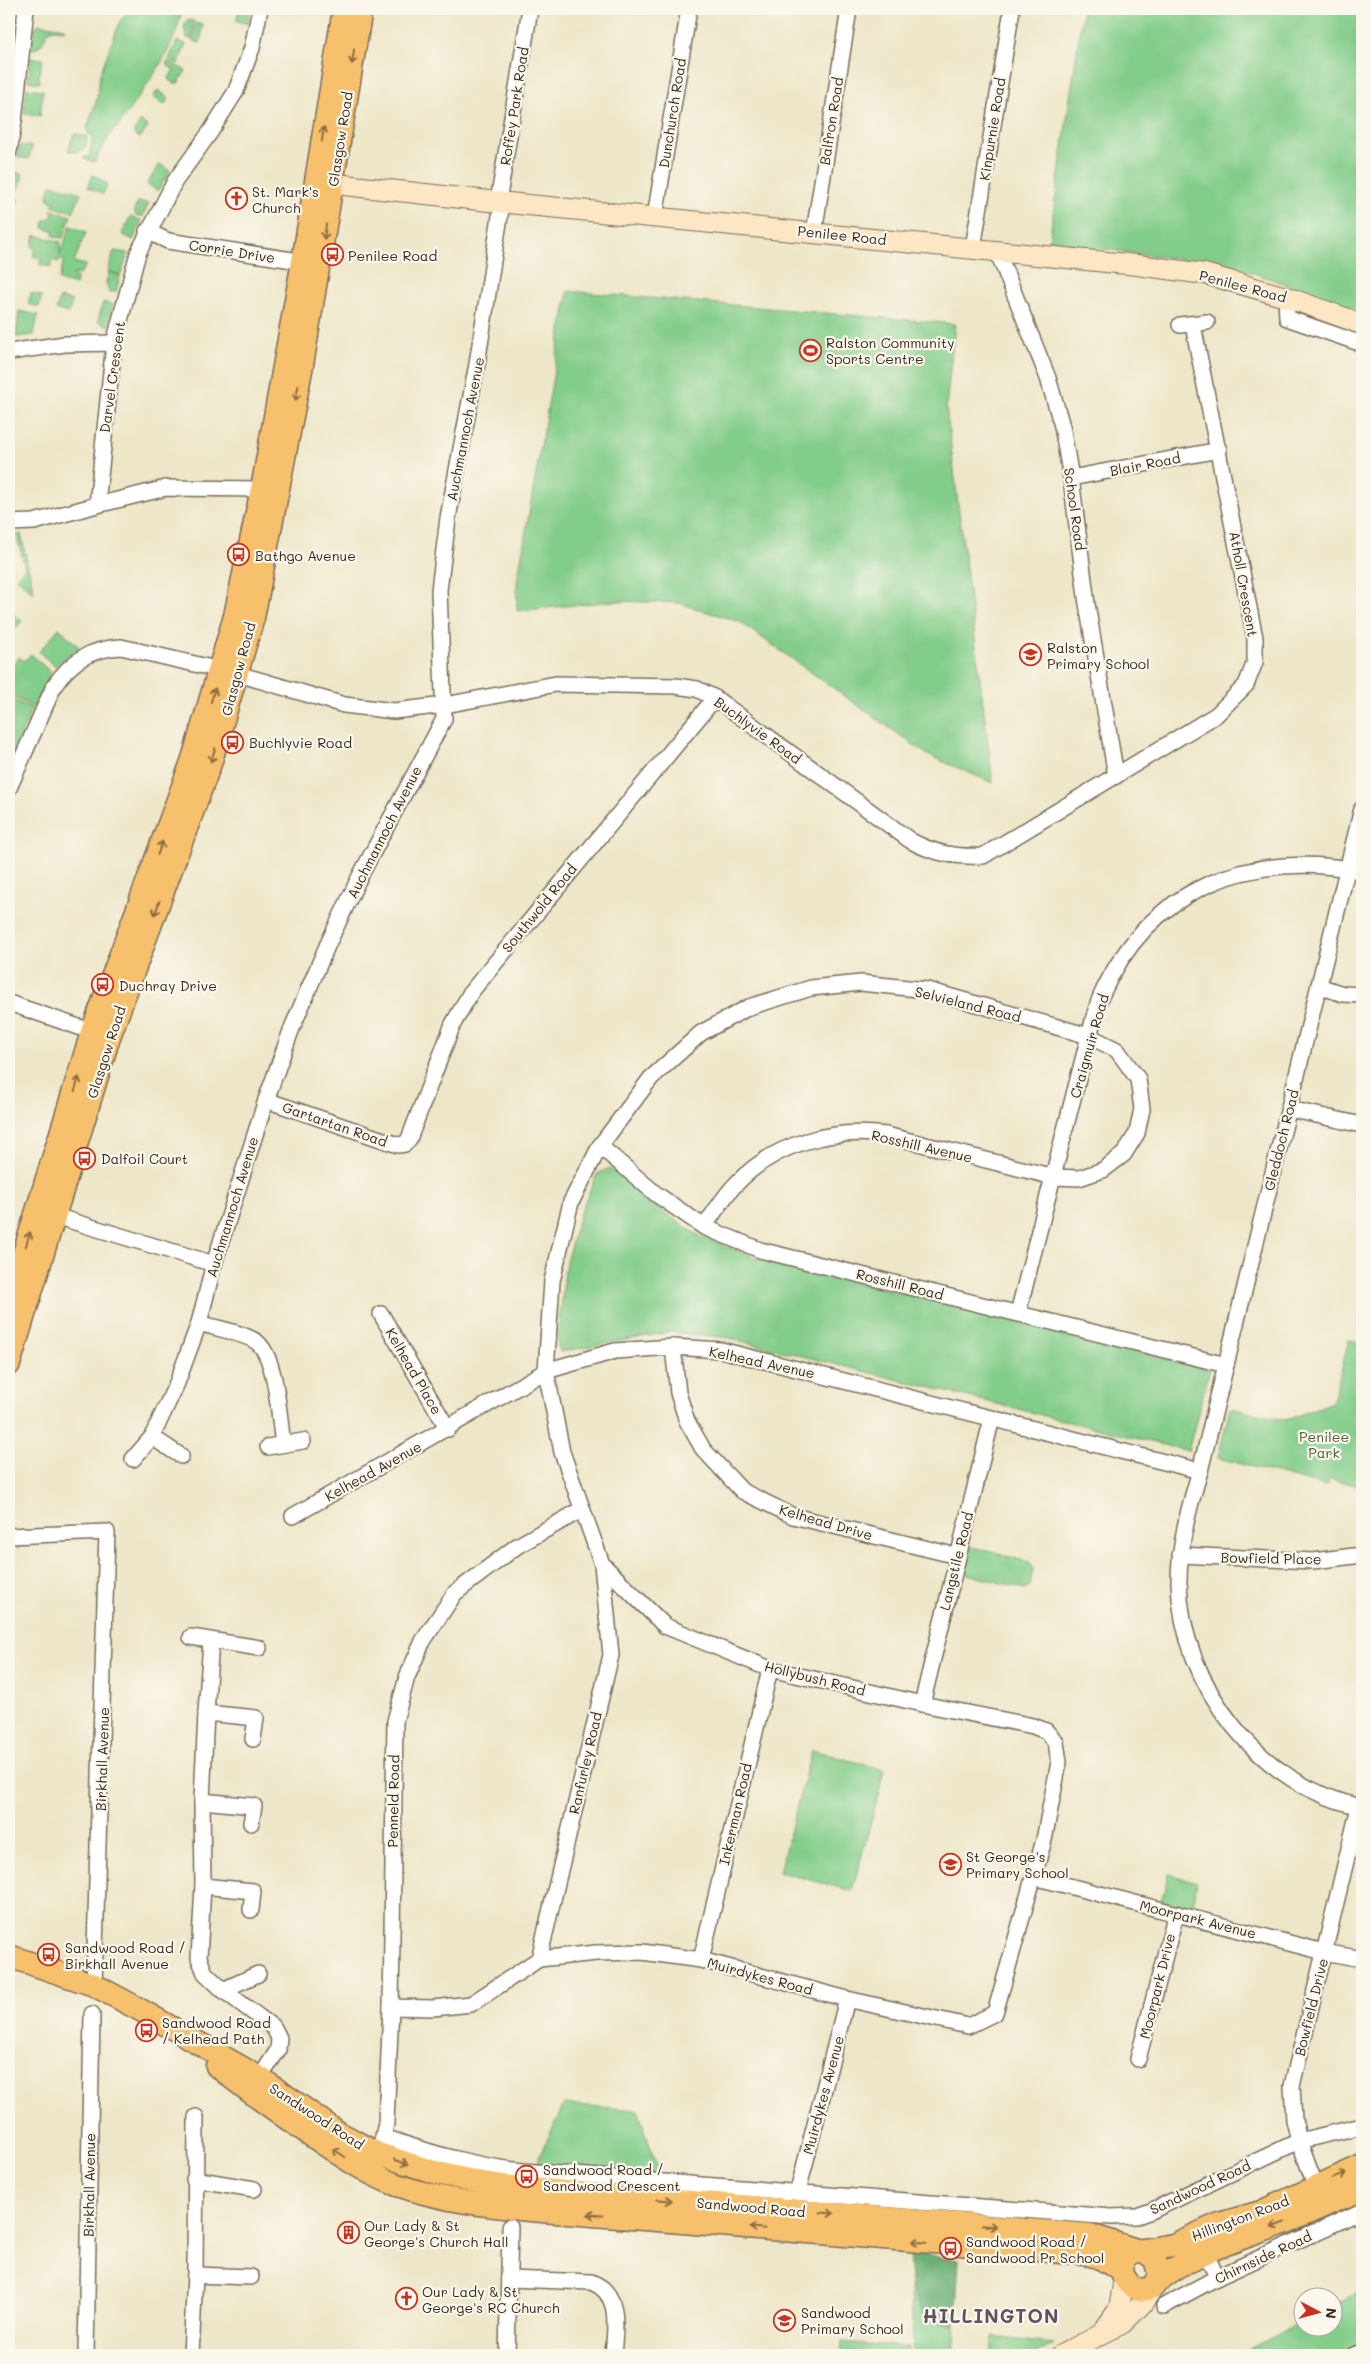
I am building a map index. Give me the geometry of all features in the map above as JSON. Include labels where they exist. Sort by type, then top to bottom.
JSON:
[{"type":"main road","name":"Glasgow Road","points":[[324,183],[344,9]]},
{"type":"main road","name":"Glasgow Road","points":[[9,1364],[46,1213],[101,1035],[210,764],[271,489],[324,183],[361,9]]},
{"type":"main road","name":"Glasgow Road","points":[[9,1302],[46,1213]]},
{"type":"main road","name":"Sandwood Road","points":[[9,1956],[94,1985],[164,2023],[255,2085],[338,2153],[379,2155],[437,2173],[482,2183],[519,2188],[1089,2235],[1139,2250]]},
{"type":"main road","name":"Sandwood Road","points":[[379,2155],[396,2184],[422,2192],[510,2208],[1085,2254],[1099,2257],[1122,2275]]},
{"type":"main road","name":"Hillington Road","points":[[1156,2283],[1173,2268],[1190,2258],[1290,2221],[1319,2196],[1362,2166]]},
{"type":"main road","name":"Hillington Road","points":[[1139,2250],[1173,2245],[1219,2224],[1319,2196],[1362,2189]]},
{"type":"main road","points":[[1139,2250],[1152,2255],[1157,2262],[1159,2274],[1156,2283],[1142,2290],[1131,2286],[1122,2275],[1123,2259],[1128,2254],[1139,2250]]},
{"type":"street","points":[[9,151],[26,9]]},
{"type":"street","name":"Darvel Crescent","points":[[97,505],[114,343],[138,253],[175,181],[211,131],[236,91],[252,48],[260,9]]},
{"type":"street","name":"Roffey Park Road","points":[[500,202],[530,9]]},
{"type":"street","name":"Dunchurch Road","points":[[654,217],[688,9]]},
{"type":"street","name":"Balfron Road","points":[[814,233],[849,9]]},
{"type":"street","name":"Kinpurnie Road","points":[[973,248],[1012,9]]},
{"type":"street","name":"Penilee Road","points":[[324,183],[973,248],[1205,274],[1286,297],[1362,324]]},
{"type":"street","name":"Auchmannoch Avenue","points":[[133,1460],[152,1437],[165,1414],[199,1323],[214,1264],[266,1100],[292,1028],[327,946],[360,876],[444,719],[439,590],[448,518],[477,364],[500,202]]},
{"type":"street","name":"Corrie Drive","points":[[148,231],[168,241],[311,262]]},
{"type":"street","name":"School Road","points":[[1000,251],[1002,264],[1048,378],[1062,426],[1116,776]]},
{"type":"street","points":[[1286,297],[1287,318],[1362,344]]},
{"type":"street","name":"Atholl Crescent","points":[[1116,776],[1216,716],[1246,685],[1255,662],[1255,638],[1193,324]]},
{"type":"street","points":[[9,352],[57,345],[114,343]]},
{"type":"street","name":"Blair Road","points":[[1071,478],[1219,450]]},
{"type":"street","points":[[9,523],[34,522],[166,488],[271,489]]},
{"type":"street","name":"Buchlyvie Road","points":[[9,788],[54,686],[73,662],[89,653],[107,648],[121,647],[229,672],[344,705],[394,711],[444,705],[556,684],[676,686],[697,689],[715,698],[911,841],[928,850],[958,857],[983,856],[1116,776]]},
{"type":"street","name":"Southwold Road","points":[[405,1144],[409,1139],[453,1024],[471,992],[715,698]]},
{"type":"street","name":"Gleddoch Road","points":[[1361,1807],[1298,1783],[1253,1748],[1228,1721],[1202,1680],[1184,1621],[1179,1584],[1180,1555],[1187,1515],[1200,1471],[1319,986],[1355,870],[1362,809]]},
{"type":"street","name":"Craigmuir Road","points":[[1018,1313],[1100,998],[1119,962],[1147,925],[1175,902],[1201,887],[1234,875],[1267,868],[1300,865],[1355,870]]},
{"type":"street","name":"Selvieland Road","points":[[546,1371],[552,1280],[571,1202],[600,1146],[652,1078],[701,1033],[749,1007],[811,988],[861,983],[927,990],[1089,1036],[1117,1050],[1138,1079],[1142,1109],[1137,1133],[1124,1154],[1103,1170],[1079,1178],[1054,1177]]},
{"type":"street","points":[[1319,986],[1343,994],[1362,995]]},
{"type":"street","points":[[9,1002],[101,1035]]},
{"type":"street","name":"Gartartan Road","points":[[266,1100],[398,1145],[405,1144]]},
{"type":"street","points":[[1288,1109],[1362,1125]]},
{"type":"street","name":"Rosshill Avenue","points":[[704,1227],[735,1184],[760,1162],[794,1145],[830,1134],[870,1133],[886,1135],[1054,1177]]},
{"type":"street","name":"Rosshill Road","points":[[600,1146],[656,1194],[704,1227],[760,1250],[1226,1365]]},
{"type":"street","points":[[46,1213],[214,1264]]},
{"type":"street","name":"Kelhead Place","points":[[381,1314],[448,1429]]},
{"type":"street","points":[[199,1323],[246,1337],[258,1343],[266,1356],[272,1372],[283,1444]]},
{"type":"street","name":"Kelhead Avenue","points":[[293,1516],[448,1429],[546,1371],[614,1351],[673,1346],[721,1350],[1200,1471]]},
{"type":"street","name":"Kelhead Drive","points":[[673,1346],[678,1393],[687,1421],[703,1449],[742,1491],[793,1516],[957,1556]]},
{"type":"street","name":"Hollybush Road","points":[[546,1371],[562,1452],[581,1510],[602,1564],[665,1626],[770,1669],[922,1704],[1033,1726],[1046,1731],[1056,1742],[1059,1762],[1044,1840],[1034,1877]]},
{"type":"street","name":"Langstile Road","points":[[922,1704],[992,1418]]},
{"type":"street","points":[[152,1437],[181,1456]]},
{"type":"street","points":[[268,1448],[303,1441]]},
{"type":"street","name":"Penneld Road","points":[[379,2155],[391,2007],[394,1720],[407,1677],[422,1641],[455,1593],[517,1546],[581,1510]]},
{"type":"street","name":"Birkhall Avenue","points":[[9,1536],[107,1532],[94,1985]]},
{"type":"street","name":"Bowfield Place","points":[[1180,1555],[1313,1561],[1362,1555]]},
{"type":"street","name":"Ranfurley Road","points":[[539,1960],[610,1655],[602,1564]]},
{"type":"street","points":[[191,1637],[259,1648]]},
{"type":"street","points":[[211,1641],[202,1801],[203,1886],[199,1958],[205,1973],[223,1990],[274,2028],[279,2038],[278,2050],[255,2085]]},
{"type":"street","name":"Inkerman Road","points":[[701,1960],[770,1669]]},
{"type":"street","points":[[206,1713],[256,1718],[252,1739]]},
{"type":"street","points":[[202,1801],[254,1806],[251,1823]]},
{"type":"street","name":"Bowfield Drive","points":[[1319,2196],[1294,2120],[1292,2086],[1361,1807]]},
{"type":"street","name":"Muirdykes Road","points":[[391,2007],[433,2008],[471,2004],[539,1960],[596,1953],[642,1952],[701,1960],[848,2000],[968,2026],[995,2012],[1034,1877]]},
{"type":"street","name":"Moorpark Avenue","points":[[1034,1877],[1324,1952],[1362,1959]]},
{"type":"street","points":[[203,1886],[253,1891],[251,1910]]},
{"type":"street","name":"Moorpark Drive","points":[[1138,2059],[1176,1913]]},
{"type":"street","points":[[223,1990],[258,1974]]},
{"type":"street","name":"Muirdykes Avenue","points":[[798,2192],[848,2000]]},
{"type":"street","name":"Birkhall Avenue","points":[[86,2355],[92,2014]]},
{"type":"street","points":[[196,2117],[194,2179],[195,2275],[192,2355],[198,2355]]},
{"type":"street","name":"Sandwood Road","points":[[379,2155],[442,2156],[502,2168],[1111,2217],[1137,2216],[1157,2208],[1299,2140],[1362,2126]]},
{"type":"street","points":[[194,2179],[254,2189]]},
{"type":"street","name":"Chirnside Road","points":[[1164,2306],[1218,2277],[1362,2211]]},
{"type":"street","points":[[507,2355],[510,2227]]},
{"type":"street","points":[[1210,2263],[1218,2277]]},
{"type":"street","points":[[195,2275],[252,2277]]},
{"type":"street","points":[[1101,2333],[1119,2309],[1122,2275]]},
{"type":"street","points":[[509,2279],[592,2282],[601,2286],[612,2302],[615,2324],[613,2355]]},
{"type":"street","points":[[1061,2355],[1123,2323],[1132,2315],[1156,2283]]},
{"type":"street","points":[[1354,2355],[1362,2352]]},
{"type":"green space","points":[[131,9],[182,9],[178,26],[165,57],[117,128],[114,128],[94,162],[84,159],[84,157],[89,157],[93,135],[88,134],[87,128],[97,99],[100,74],[120,21]]},
{"type":"green space","points":[[238,9],[250,9],[248,24],[237,21]]},
{"type":"green space","points":[[1083,9],[1362,9],[1362,311],[1254,273],[1217,264],[1049,242]]},
{"type":"green space","points":[[187,20],[194,21],[191,39],[187,38],[184,28]]},
{"type":"green space","points":[[196,23],[203,25],[200,43],[192,41]]},
{"type":"green space","points":[[39,24],[65,28],[65,30],[54,29],[48,31],[41,45],[32,49],[35,27]]},
{"type":"green space","points":[[177,41],[186,44],[178,64],[169,59]]},
{"type":"green space","points":[[31,58],[43,59],[39,76],[40,83],[28,81]]},
{"type":"green space","points":[[168,61],[186,71],[178,83],[174,84],[168,79],[174,70],[166,64]]},
{"type":"green space","points":[[27,88],[43,90],[40,116],[24,114]]},
{"type":"green space","points":[[158,90],[169,98],[164,105],[153,97]]},
{"type":"green space","points":[[141,121],[148,127],[140,138],[133,133]]},
{"type":"green space","points":[[74,134],[87,136],[86,146],[78,152],[68,151]]},
{"type":"green space","points":[[20,145],[32,147],[29,159],[17,157]]},
{"type":"green space","points":[[160,164],[170,171],[158,191],[147,184]]},
{"type":"green space","points":[[16,172],[23,174],[19,190],[11,187]]},
{"type":"green space","points":[[93,175],[108,184],[103,194],[88,187]]},
{"type":"green space","points":[[53,185],[81,193],[73,212],[51,206],[55,203],[49,200],[48,197],[50,186]]},
{"type":"green space","points":[[9,197],[18,199],[13,219],[9,217]]},
{"type":"green space","points":[[138,202],[149,203],[143,216],[136,216],[134,210]]},
{"type":"green space","points":[[51,210],[71,216],[63,238],[53,236],[54,231],[43,228],[44,221],[53,216]]},
{"type":"green space","points":[[130,217],[142,221],[133,240],[122,234]]},
{"type":"green space","points":[[70,226],[86,232],[74,262],[86,265],[79,275],[73,275],[77,278],[75,285],[59,280],[64,260],[59,259],[58,262],[53,260],[51,267],[40,265],[41,258],[33,256],[35,248],[32,247],[35,235],[61,242],[60,256]]},
{"type":"green space","points":[[114,251],[128,253],[121,275],[108,271]]},
{"type":"green space","points":[[109,272],[120,276],[116,292],[109,293],[106,282]]},
{"type":"green space","points":[[568,291],[955,324],[946,407],[993,783],[928,755],[740,622],[679,603],[613,601],[517,611],[517,582]]},
{"type":"green space","points":[[31,293],[42,296],[39,307],[28,304]]},
{"type":"green space","points":[[60,298],[72,301],[69,313],[56,310]]},
{"type":"green space","points":[[103,302],[113,305],[108,326],[98,321]]},
{"type":"green space","points":[[19,311],[38,315],[34,335],[16,337]]},
{"type":"green space","points":[[21,534],[34,593],[16,577],[25,568],[17,536]]},
{"type":"green space","points":[[12,613],[22,621],[13,632],[9,629],[9,616]]},
{"type":"green space","points":[[59,628],[80,648],[55,666],[39,652]]},
{"type":"green space","points":[[31,654],[51,673],[34,707],[9,696],[9,673],[19,657],[24,661]]},
{"type":"green space","points":[[9,699],[32,708],[9,763]]},
{"type":"green space","points":[[610,1168],[649,1203],[700,1236],[757,1258],[1210,1369],[1188,1451],[729,1338],[670,1332],[560,1352],[557,1342],[566,1262],[580,1213],[597,1174]]},
{"type":"green space","name":"Penilee Park","points":[[1349,1340],[1362,1343],[1362,1487],[1331,1479],[1326,1486],[1218,1458],[1230,1408],[1286,1420],[1333,1402]]},
{"type":"green space","points":[[965,1545],[1029,1562],[1033,1568],[1030,1586],[1024,1589],[959,1572]]},
{"type":"green space","points":[[812,1750],[885,1770],[852,1891],[779,1872]]},
{"type":"green space","points":[[1169,1874],[1197,1882],[1192,1909],[1161,1901]]},
{"type":"green space","points":[[564,2104],[638,2110],[661,2179],[536,2164]]},
{"type":"green space","points":[[909,2253],[959,2260],[955,2325],[925,2319],[911,2284]]},
{"type":"green space","points":[[911,2284],[925,2319],[955,2325],[953,2355],[913,2355]]},
{"type":"green space","points":[[1362,2290],[1362,2345],[1336,2355],[1239,2355],[1294,2326],[1294,2336],[1344,2336],[1344,2300]]},
{"type":"green space","points":[[993,2337],[1054,2344],[1034,2355],[991,2355]]},
{"type":"green space","points":[[842,2342],[908,2347],[907,2355],[841,2355]]},
{"type":"place","name":"St. Mark's Church","points":[[236,199]]},
{"type":"place","name":"Penilee Road","points":[[332,255]]},
{"type":"place","name":"Ralston Community Sports Centre","points":[[810,350]]},
{"type":"place","name":"Bathgo Avenue","points":[[239,555]]},
{"type":"place","name":"Ralston Primary School","points":[[1031,655]]},
{"type":"place","name":"Buchlyvie Road","points":[[233,742]]},
{"type":"place","name":"Duchray Drive","points":[[103,985]]},
{"type":"place","name":"Dalfoil Court","points":[[85,1158]]},
{"type":"place","name":"St George's Primary School","points":[[950,1864]]},
{"type":"place","name":"Sandwood Road / Birkhall Avenue","points":[[49,1955]]},
{"type":"place","name":"Sandwood Road / Kelhead Path","points":[[146,2030]]},
{"type":"place","name":"Sandwood Road / Sandwood Crescent","points":[[527,2177]]},
{"type":"place","name":"Our Lady & St George's Church Hall","points":[[348,2233]]},
{"type":"place","name":"Sandwood Road / Sandwood Pr School","points":[[950,2249]]},
{"type":"place","name":"Our Lady & St George's RC Church","points":[[406,2299]]},
{"type":"place","name":"Sandwood Primary School","points":[[785,2320]]},
{"type":"district","name":"HILLINGTON","points":[[991,2315]]}]
